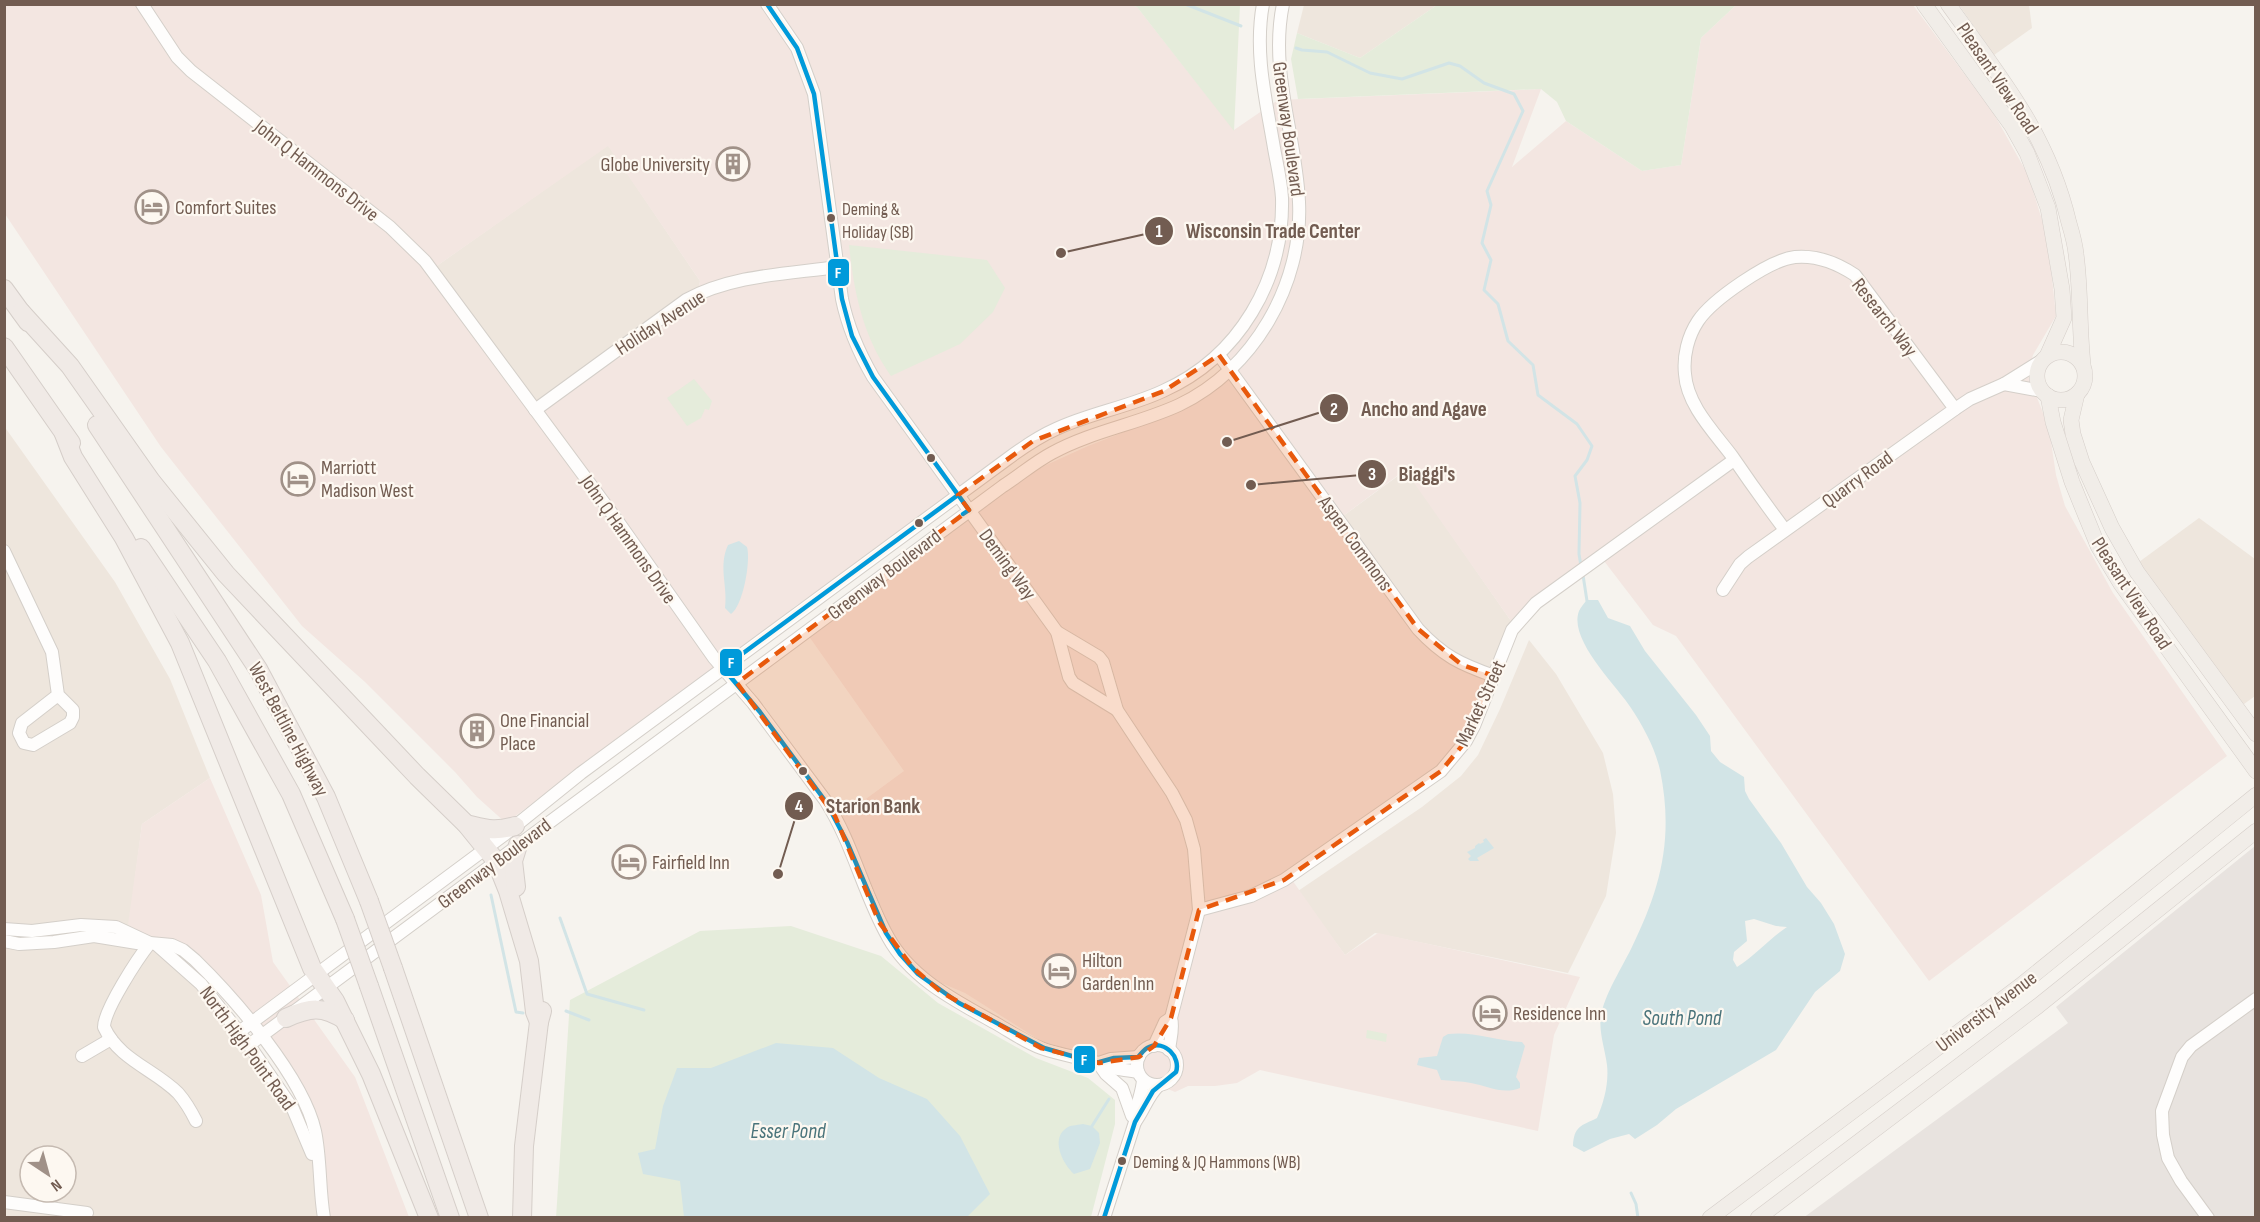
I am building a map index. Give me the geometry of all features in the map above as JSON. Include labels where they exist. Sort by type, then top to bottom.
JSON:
[{"type":"highway","name":"West Beltline Highway","points":[[4,289],[171,535],[258,669],[326,797],[369,901],[479,1218]]},
{"type":"highway","points":[[21,312],[70,366],[152,481],[226,574],[401,759],[466,824],[491,855],[508,891],[529,961],[535,1012],[539,1022]]},
{"type":"highway","name":"West Beltline Highway","points":[[4,347],[217,661],[291,794],[345,919],[450,1218]]},
{"type":"highway","points":[[64,434],[73,457],[124,538],[180,643],[281,894],[321,982],[335,1001],[377,1086],[429,1218]]},
{"type":"highway","points":[[466,824],[489,830],[515,826]]},
{"type":"highway","points":[[518,845],[513,867],[538,976],[542,1011],[524,1146],[522,1218]]},
{"type":"highway","points":[[286,1018],[305,1011],[320,1009],[345,1020]]},
{"type":"main road","name":"Pleasant View Road","points":[[1924,4],[2012,126],[2027,153],[2045,198],[2054,237],[2064,318],[2044,358]]},
{"type":"main road","name":"Pleasant View Road","points":[[1948,4],[2023,110],[2041,141],[2055,174],[2076,253],[2083,363]]},
{"type":"main road","points":[[2062,351],[2078,357],[2083,363],[2086,380],[2078,394],[2063,400],[2045,393],[2037,376],[2044,358],[2062,351]]},
{"type":"main road","name":"Pleasant View Road","points":[[2045,393],[2072,482],[2098,546],[2121,584],[2256,771]]},
{"type":"main road","name":"Pleasant View Road","points":[[2078,394],[2071,420],[2073,434],[2112,528],[2137,572],[2256,734]]},
{"type":"main road","name":"University Avenue","points":[[1710,1218],[2020,986],[2256,795]]},
{"type":"main road","name":"University Avenue","points":[[1758,1218],[2038,1006],[2256,831]]},
{"type":"street","name":"John Q Hammons Drive","points":[[142,4],[177,57],[190,71],[390,227],[418,252],[723,668],[737,683],[835,816],[879,922],[890,940],[913,968],[941,993],[1023,1040],[1064,1055],[1140,1076]]},
{"type":"street","name":"Deming Way","points":[[767,4],[797,48],[810,78],[819,123],[846,320],[859,352],[873,376],[1058,632],[1069,677],[1073,683],[1117,710]]},
{"type":"street","name":"Greenway Boulevard","points":[[239,1032],[321,982],[491,855],[515,826],[581,773],[1033,441],[1058,428],[1164,391],[1185,380],[1219,355],[1245,323],[1258,302],[1274,262],[1281,226],[1280,179],[1260,60],[1260,25],[1263,4]]},
{"type":"street","name":"Greenway Boulevard","points":[[491,855],[518,845],[969,510],[1052,453],[1102,432],[1181,404],[1230,369],[1264,329],[1288,280],[1298,243],[1300,220],[1298,178],[1281,82],[1277,45],[1283,4]]},
{"type":"street","name":"Research Way","points":[[1785,530],[1699,411],[1687,386],[1685,373],[1688,343],[1697,322],[1721,299],[1764,268],[1788,258],[1812,257],[1846,269],[1855,276],[1955,409]]},
{"type":"street","name":"Holiday Avenue","points":[[535,410],[698,293],[743,279],[837,267]]},
{"type":"street","name":"Aspen Commons","points":[[1219,355],[1418,629],[1432,644],[1462,665],[1494,676]]},
{"type":"street","name":"Quarry Road","points":[[1723,590],[1740,564],[1785,530],[1970,399],[2004,384],[2044,358]]},
{"type":"street","points":[[2004,384],[2045,393]]},
{"type":"street","name":"Market Street","points":[[1199,910],[1251,896],[1284,880],[1441,771],[1466,741],[1512,630],[1536,603],[1734,460]]},
{"type":"street","points":[[4,551],[52,652],[58,694],[73,710],[70,723],[33,745],[24,743],[19,733],[21,723],[58,694]]},
{"type":"street","name":"Deming Way","points":[[1058,632],[1099,657],[1117,710],[1168,784],[1186,820],[1194,849],[1199,910],[1172,1018],[1169,1050]]},
{"type":"street","name":"North High Point Road","points":[[4,929],[32,931],[102,925],[116,927],[150,943],[201,984],[249,1045],[293,1108],[318,1167]]},
{"type":"street","name":"North High Point Road","points":[[4,941],[19,944],[42,943],[94,936],[137,943],[172,945],[183,950],[195,960],[262,1036],[286,1070],[309,1114],[315,1130],[324,1218]]},
{"type":"street","points":[[150,943],[139,957],[103,1023],[111,1039],[124,1055],[177,1093],[196,1121]]},
{"type":"street","name":"Greenway Boulevard","points":[[249,1045],[286,1018],[321,982]]},
{"type":"street","points":[[2208,1218],[2181,1181],[2168,1158],[2163,1135],[2162,1110],[2182,1057],[2191,1046],[2256,999]]},
{"type":"street","name":"Deming Way","points":[[1154,1046],[1165,1022],[1172,1018]]},
{"type":"street","points":[[82,1056],[111,1039]]},
{"type":"street","points":[[1104,1218],[1135,1122],[1135,1107],[1142,1089],[1139,1057],[1145,1049],[1154,1046],[1165,1047],[1175,1058],[1176,1070],[1171,1079],[1152,1091],[1144,1111],[1135,1122]]},
{"type":"street","name":"John Q Hammons Drive","points":[[1099,1063],[1111,1059],[1139,1057]]},
{"type":"street","points":[[1099,1063],[1106,1074],[1122,1088],[1135,1122]]},
{"type":"street","points":[[1140,1076],[1153,1085],[1159,1085]]},
{"type":"street","points":[[4,1202],[87,1213]]},
{"type":"highlighted area","points":[[1219,355],[1418,629],[1462,665],[1494,676],[1466,741],[1441,771],[1284,880],[1199,910],[1171,1018],[1154,1046],[1139,1057],[1099,1063],[1041,1048],[941,992],[913,968],[879,922],[835,816],[737,683],[969,510],[958,495],[1033,441],[1164,391]]},
{"type":"shaded area","points":[[4,5],[1131,5],[1137,7],[1234,130],[1278,100],[1541,89],[1512,167],[1566,121],[1642,171],[1681,165],[1701,38],[1736,5],[1913,5],[1994,114],[2028,175],[2043,223],[2050,259],[2056,316],[2033,355],[2028,375],[2049,428],[2056,475],[2065,506],[2113,593],[2227,756],[1929,981],[1676,636],[1653,625],[1601,557],[1512,630],[1511,621],[1405,470],[1339,519],[1413,625],[1493,679],[1456,755],[1290,877],[1345,955],[1378,933],[1580,977],[1554,1035],[1538,1131],[1260,1070],[1237,1083],[1188,1086],[1175,1092],[1087,1055],[1041,1041],[965,993],[939,982],[913,963],[894,939],[840,818],[904,771],[808,635],[1006,489],[1044,466],[1088,446],[1171,414],[1232,375],[1219,355],[1185,380],[1058,428],[794,607],[743,655],[506,823],[477,797],[365,682],[302,626],[161,447],[5,214]],"holes":[[[608,146],[700,281],[698,293],[535,410],[431,270]]]},
{"type":"shaded area","points":[[1304,5],[1437,5],[1360,58],[1297,33]]},
{"type":"shaded area","points":[[1959,5],[2029,5],[2032,28],[1994,55]]},
{"type":"shaded area","points":[[608,145],[700,281],[698,293],[535,410],[431,270]]},
{"type":"shaded area","points":[[4,426],[115,582],[170,679],[210,778],[142,824],[128,932],[174,959],[271,1076],[314,1161],[324,1217],[5,1217]]},
{"type":"shaded area","points":[[1406,470],[1511,621],[1494,676],[1432,644],[1339,519]]},
{"type":"shaded area","points":[[2199,518],[2255,559],[2255,696],[2244,704],[2225,682],[2139,562]]},
{"type":"shaded area","points":[[1529,640],[1556,674],[1603,753],[1613,794],[1616,833],[1606,896],[1568,973],[1375,933],[1345,955],[1298,891],[1422,807],[1461,776],[1478,755]]},
{"type":"shaded area","points":[[210,778],[261,895],[273,962],[355,1077],[409,1217],[324,1217],[317,1148],[295,1086],[195,960],[127,932],[142,824]]},
{"type":"shaded area","points":[[2255,846],[2255,1217],[1803,1218],[2068,1023],[2056,1007]]},
{"type":"green space","points":[[1131,5],[1240,5],[1234,131],[1137,7]]},
{"type":"green space","points":[[1437,5],[1736,5],[1701,38],[1681,165],[1642,171],[1566,121],[1557,102],[1541,89],[1298,99],[1291,59],[1297,33],[1360,58]]},
{"type":"green space","points":[[849,245],[987,260],[1005,288],[993,312],[960,344],[891,376],[873,346],[861,314]]},
{"type":"green space","points":[[694,379],[712,401],[709,410],[705,409],[701,418],[687,426],[667,398]]},
{"type":"green space","points":[[791,926],[881,956],[938,1003],[1036,1058],[1088,1078],[1115,1100],[1115,1124],[1091,1217],[556,1218],[570,1000],[700,931]]},
{"type":"green space","points":[[1367,1030],[1387,1034],[1386,1042],[1366,1038]]},
{"type":"water","points":[[739,541],[747,547],[747,572],[739,602],[731,614],[725,608],[723,569],[728,545]]},
{"type":"water","name":"South Pond","points":[[1587,600],[1598,600],[1608,618],[1630,626],[1645,651],[1710,736],[1711,751],[1720,762],[1744,777],[1745,791],[1749,799],[1781,843],[1807,887],[1821,903],[1834,924],[1845,954],[1840,971],[1815,992],[1776,1050],[1676,1109],[1635,1139],[1629,1134],[1610,1139],[1584,1152],[1573,1146],[1575,1134],[1579,1128],[1597,1118],[1607,1085],[1607,1065],[1600,1024],[1602,1011],[1650,905],[1662,862],[1666,818],[1660,770],[1648,738],[1631,708],[1587,649],[1581,635],[1578,623],[1579,611]],"holes":[[[1754,919],[1787,927],[1737,967],[1733,960],[1734,952],[1747,941],[1745,921]]]},
{"type":"water","points":[[1486,838],[1494,848],[1477,858],[1479,861],[1470,861],[1468,859],[1471,856],[1467,852],[1484,842]]},
{"type":"water","points":[[1458,1033],[1522,1042],[1525,1046],[1516,1077],[1520,1088],[1507,1091],[1467,1082],[1441,1080],[1437,1070],[1417,1065],[1419,1058],[1437,1056],[1443,1037]]},
{"type":"water","name":"Esser Pond","points":[[776,1043],[833,1048],[879,1078],[927,1099],[960,1136],[990,1194],[967,1217],[684,1217],[680,1181],[643,1174],[638,1153],[655,1149],[663,1106],[677,1068],[711,1068]]},
{"type":"water","points":[[1083,1124],[1092,1126],[1099,1133],[1100,1143],[1090,1169],[1074,1174],[1062,1158],[1059,1138],[1068,1127]]},
{"type":"waterway","points":[[1185,4],[1241,26]]},
{"type":"waterway","points":[[1296,48],[1327,52],[1370,73],[1402,79],[1449,63],[1460,66],[1484,83],[1514,94],[1523,111],[1487,191],[1491,205],[1482,243],[1491,260],[1484,290],[1498,304],[1508,341],[1533,365],[1538,395],[1577,424],[1592,446],[1587,460],[1575,476],[1580,503],[1579,554],[1581,566]]},
{"type":"waterway","points":[[1583,575],[1587,601]]},
{"type":"waterway","points":[[491,895],[516,1012],[523,1013]]},
{"type":"waterway","points":[[560,918],[587,994],[644,1010]]},
{"type":"waterway","points":[[566,1011],[589,1020]]},
{"type":"waterway","points":[[1092,1126],[1109,1099]]},
{"type":"waterway","points":[[1631,1193],[1636,1204],[1638,1218]]},
{"type":"transit line","name":"F","points":[[767,4],[797,48],[814,94],[842,299],[852,336],[873,377],[969,510],[963,514]]},
{"type":"transit line","name":"F","points":[[958,495],[723,668],[760,712],[826,802],[847,842],[886,933],[900,954],[918,974],[959,1003],[1044,1048],[1096,1063],[1114,1058],[1138,1057],[1146,1049],[1155,1045],[1166,1048],[1174,1056],[1176,1072],[1153,1091],[1135,1122],[1104,1218]]},
{"type":"place","name":"Globe University","points":[[733,164]]},
{"type":"place","name":"Comfort Suites","points":[[152,207]]},
{"type":"place","name":"Deming & Holiday (SB)","points":[[831,218]]},
{"type":"place","name":"Wisconsin Trade Center","points":[[1061,253]]},
{"type":"place","name":"Ancho and Agave","points":[[1227,442]]},
{"type":"place","name":"Marriott Madison West","points":[[298,479]]},
{"type":"place","name":"Biaggi's","points":[[1251,485]]},
{"type":"place","name":"One Financial Place","points":[[477,731]]},
{"type":"place","name":"Fairfield Inn","points":[[629,862]]},
{"type":"place","name":"Starion Bank","points":[[778,874]]},
{"type":"place","name":"Hilton Garden Inn","points":[[1059,971]]},
{"type":"place","name":"Residence Inn","points":[[1490,1013]]},
{"type":"place","name":"Deming & JQ Hammons (WB)","points":[[1122,1161]]}]
